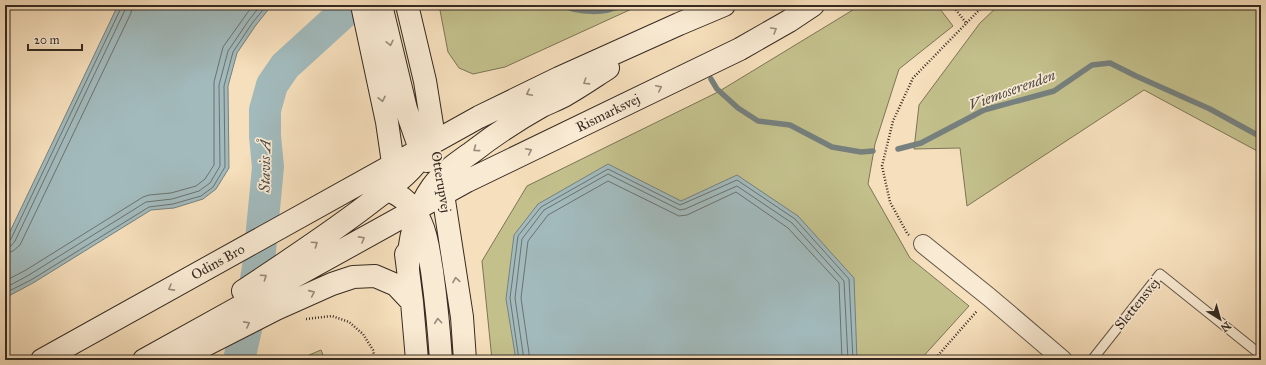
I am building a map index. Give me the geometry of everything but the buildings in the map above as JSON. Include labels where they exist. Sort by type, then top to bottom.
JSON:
[{"type":"main road","name":"Otterupvej","points":[[407,5],[425,81],[430,117],[426,147],[442,186],[462,318],[465,360]]},
{"type":"main road","points":[[281,275],[333,231],[394,183],[426,147],[479,117],[558,78],[724,5]]},
{"type":"main road","name":"Rismarksvej","points":[[413,213],[442,186],[467,181],[740,49],[789,21],[813,5]]},
{"type":"main road","points":[[373,9],[406,109],[426,147]]},
{"type":"main road","points":[[373,9],[394,183],[413,213],[421,221],[425,234],[430,256],[441,360]]},
{"type":"main road","points":[[442,186],[451,168],[506,127],[544,105],[565,95],[679,24]]},
{"type":"main road","name":"Odins Bro","points":[[42,360],[313,209],[394,183]]},
{"type":"main road","points":[[413,213],[408,268],[417,360]]},
{"type":"main road","points":[[143,360],[281,275],[413,213]]},
{"type":"main road","points":[[176,360],[276,309],[332,284],[353,277],[375,276],[396,285],[412,302]]},
{"type":"street","points":[[923,244],[990,297],[1063,360]]},
{"type":"lane","name":"Slettensvej","points":[[1092,360],[1160,274],[1261,356]]},
{"type":"path","points":[[952,5],[967,24]]},
{"type":"path","points":[[923,244],[907,233],[890,202],[882,166],[893,121],[913,78],[984,5]]},
{"type":"path","points":[[934,360],[990,297]]},
{"type":"path","points":[[299,322],[306,319],[332,316],[349,322],[363,334],[373,350],[375,360]]},
{"type":"shaded area","points":[[439,5],[636,5],[636,7],[505,67],[473,74],[459,68],[448,52]]},
{"type":"shaded area","points":[[861,5],[937,5],[953,26],[899,69],[875,144],[868,184],[910,258],[969,306],[920,360],[492,360],[482,261],[527,186],[718,92]]},
{"type":"shaded area","points":[[999,5],[1261,5],[1261,153],[1144,90],[967,206],[960,148],[914,149],[919,105],[980,23]]},
{"type":"shaded area","points":[[321,350],[325,360],[297,360]]},
{"type":"water","points":[[118,5],[272,5],[237,53],[228,86],[229,168],[216,189],[203,199],[174,208],[151,210],[33,283],[5,298],[5,242]]},
{"type":"water","points":[[608,164],[681,201],[737,175],[798,216],[854,278],[857,360],[516,360],[506,299],[514,235],[538,204]]},
{"type":"waterway","name":"Stavis Å","points":[[239,360],[253,298],[259,261],[268,167],[265,136],[265,110],[272,85],[285,66],[352,5]]},
{"type":"waterway","name":"Viemoserenden","points":[[561,5],[583,11],[607,10],[622,5]]},
{"type":"waterway","name":"Viemoserenden","points":[[898,149],[921,143],[984,110],[1054,91],[1092,65],[1110,63],[1210,109],[1261,137]]},
{"type":"waterway","name":"Viemoserenden","points":[[711,79],[717,89],[738,108],[758,121],[790,125],[832,147],[861,152],[873,151]]}]
